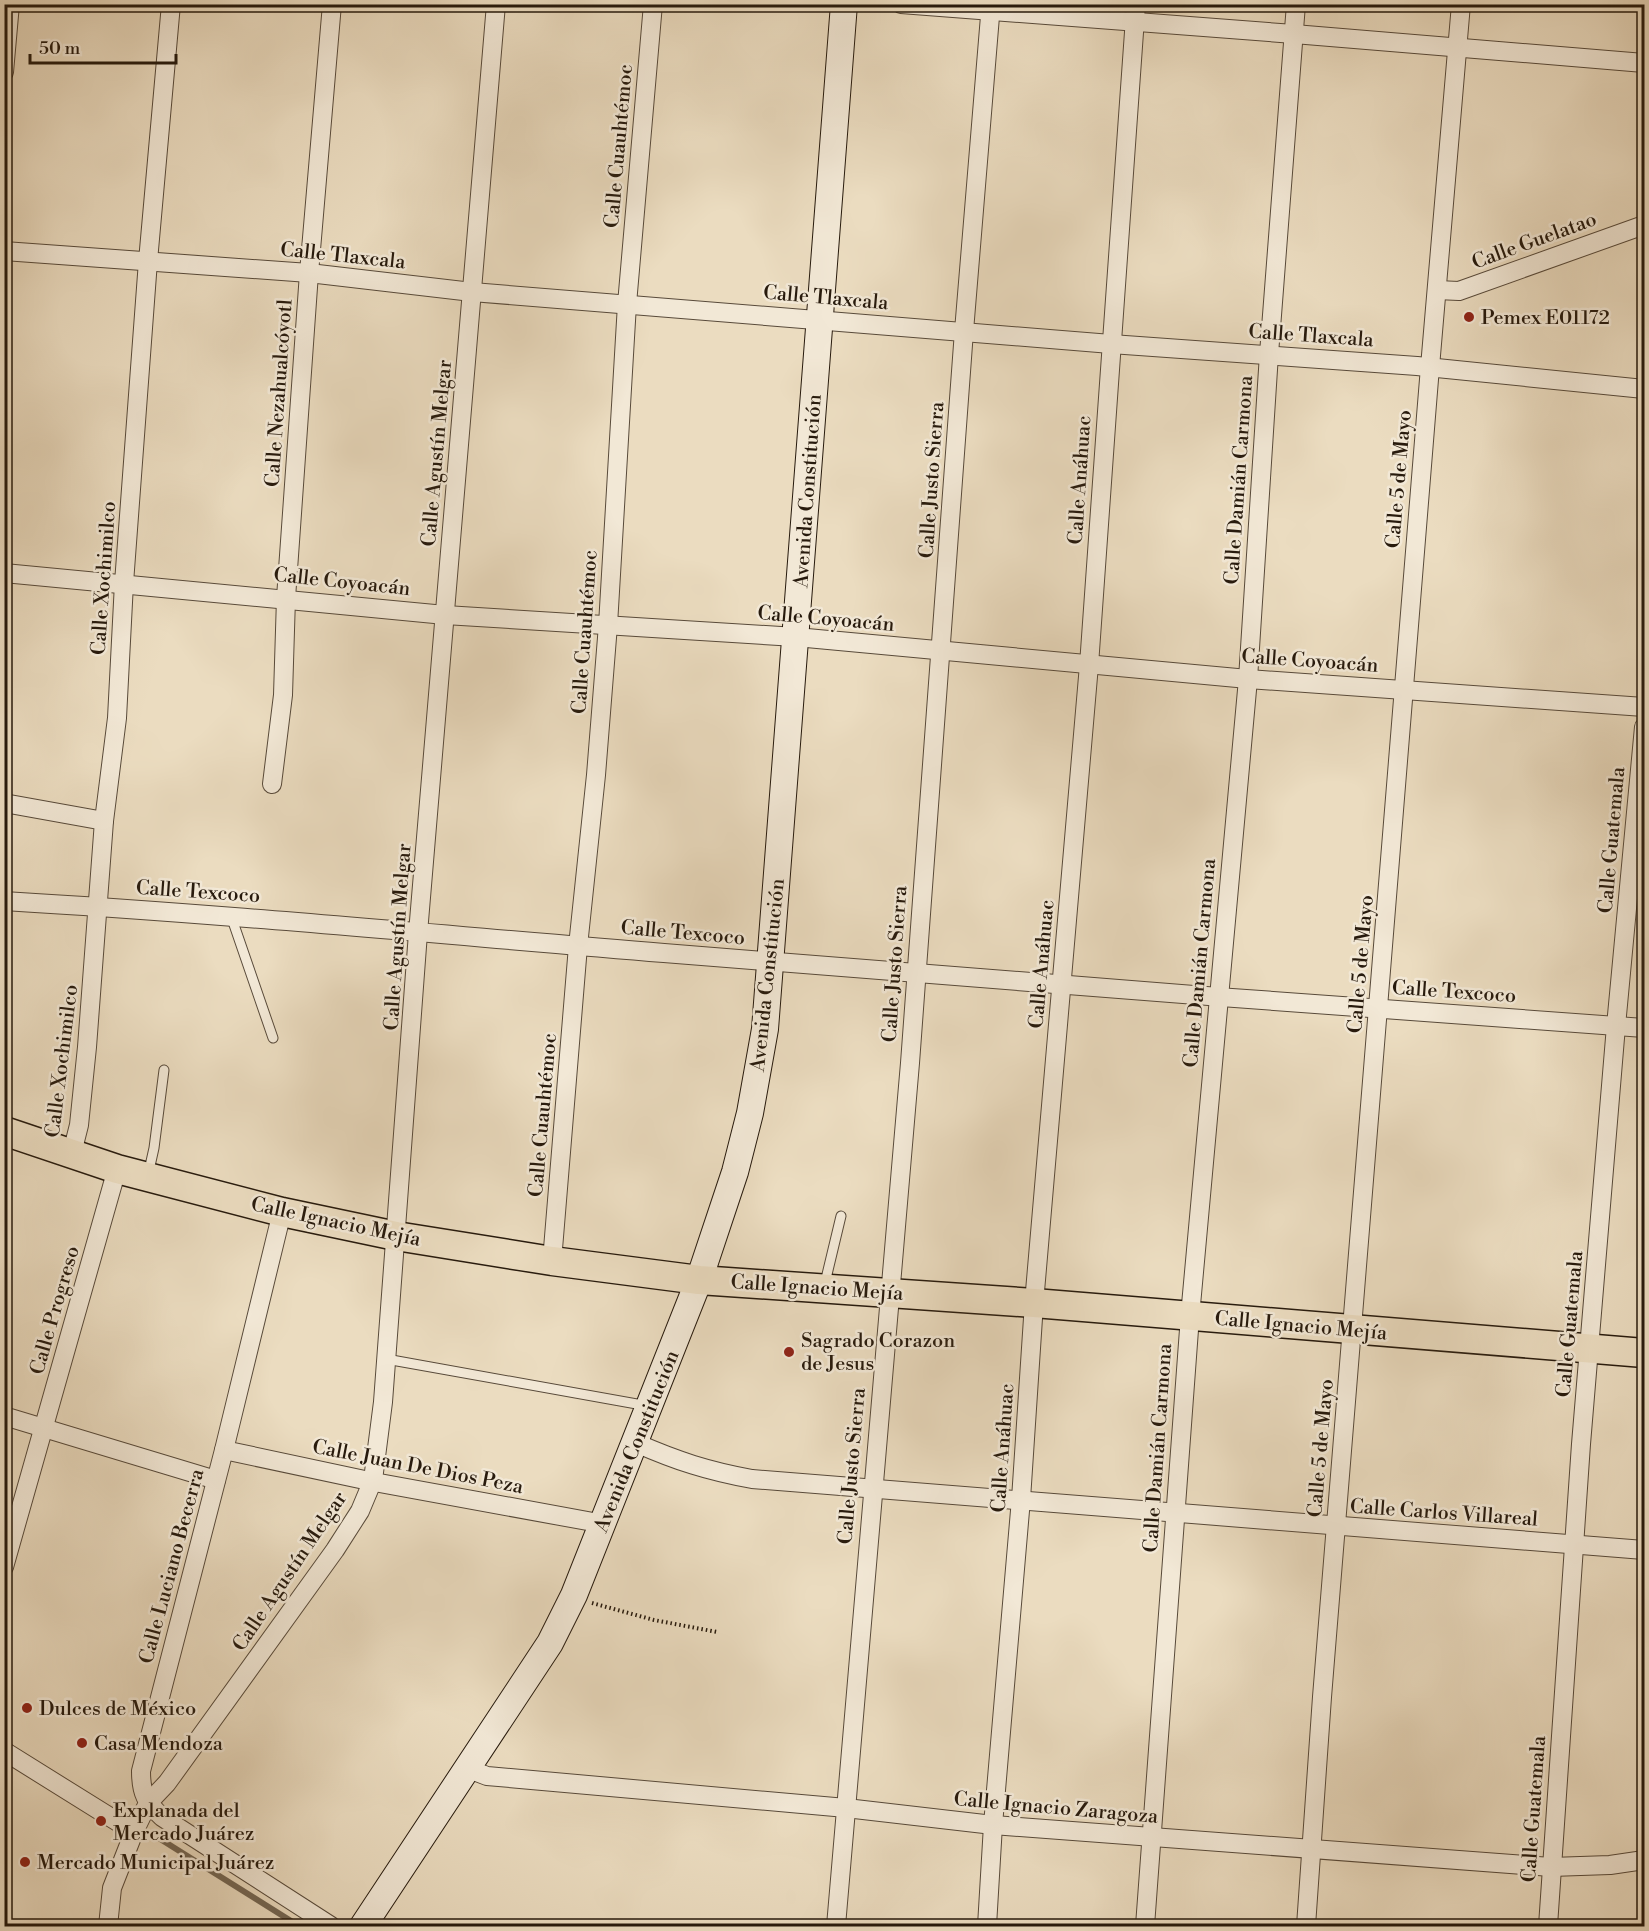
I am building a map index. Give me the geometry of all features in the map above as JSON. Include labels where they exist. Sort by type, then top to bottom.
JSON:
[{"type":"main road","name":"Calle Ignacio Mejía","points":[[4,1131],[147,1177],[282,1212],[396,1236],[552,1261],[699,1280],[889,1291],[1644,1353]]},
{"type":"street","points":[[4,72],[10,4]]},
{"type":"street","name":"Calle Xochimilco","points":[[72,1153],[80,1114],[99,906],[104,821],[117,718],[124,583],[148,261],[171,4]]},
{"type":"street","name":"Calle Nezahualcóyotl","points":[[272,784],[283,694],[286,598],[309,273],[332,4]]},
{"type":"street","name":"Calle Agustín Melgar","points":[[148,1803],[167,1783],[335,1550],[360,1511],[373,1480],[383,1402],[418,933],[496,4]]},
{"type":"street","name":"Calle Cuauhtémoc","points":[[552,1261],[578,946],[596,775],[608,625],[627,304],[653,4]]},
{"type":"street","name":"Avenida Constitución","points":[[363,1926],[550,1643],[574,1595],[699,1280],[735,1172],[750,1113],[765,1029],[771,962],[844,4]]},
{"type":"street","points":[[901,4],[1135,13],[1294,34],[1644,63]]},
{"type":"street","name":"Calle Damián Carmona","points":[[1145,1926],[1190,1316],[1248,679],[1269,354],[1296,4]]},
{"type":"street","name":"Calle 5 de Mayo","points":[[1306,1926],[1336,1526],[1461,4]]},
{"type":"street","name":"Calle Justo Sierra","points":[[836,1926],[917,974],[990,8]]},
{"type":"street","name":"Calle Anáhuac","points":[[987,1926],[1035,1303],[1089,665],[1135,13]]},
{"type":"street","name":"Calle Guelatao","points":[[1437,290],[1459,291],[1644,225]]},
{"type":"street","name":"Calle Tlaxcala","points":[[4,251],[309,273],[472,292],[1111,344],[1269,354],[1644,389]]},
{"type":"street","name":"Calle Coyoacán","points":[[4,573],[286,598],[445,615],[796,637],[1248,679],[1644,707]]},
{"type":"street","name":"Calle Guatemala","points":[[1548,1922],[1581,1444],[1644,727]]},
{"type":"street","points":[[4,804],[104,821]]},
{"type":"street","name":"Calle Texcoco","points":[[4,901],[231,916],[1062,986],[1644,1028]]},
{"type":"street","name":"Calle Progreso","points":[[4,1567],[117,1168]]},
{"type":"street","name":"Calle Luciano Becerra","points":[[148,1803],[141,1787],[141,1772],[224,1450],[282,1212]]},
{"type":"street","points":[[4,1416],[216,1480]]},
{"type":"street","name":"Calle Carlos Villareal","points":[[636,1443],[681,1462],[716,1473],[752,1479],[1644,1550]]},
{"type":"street","name":"Calle Juan De Dios Peza","points":[[224,1450],[604,1524]]},
{"type":"street","points":[[4,1751],[134,1832]]},
{"type":"street","name":"Calle Ignacio Zaragoza","points":[[466,1768],[487,1776],[1150,1838],[1551,1867],[1610,1865],[1644,1860]]},
{"type":"street","points":[[108,1926],[112,1888],[148,1803],[162,1817],[331,1926]]},
{"type":"lane","points":[[231,916],[273,1038]]},
{"type":"lane","points":[[147,1177],[154,1148],[164,1070]]},
{"type":"lane","points":[[823,1287],[841,1216]]},
{"type":"lane","points":[[386,1359],[650,1406]]},
{"type":"path","points":[[574,1595],[597,1605],[654,1620],[717,1632]]},
{"type":"waterway","points":[[157,1837],[299,1926]]},
{"type":"place","name":"Pemex E01172","points":[[1469,317]]},
{"type":"place","name":"Sagrado Corazon de Jesus","points":[[789,1352]]},
{"type":"place","name":"Dulces de México","points":[[27,1708]]},
{"type":"place","name":"Casa Mendoza","points":[[82,1743]]},
{"type":"place","name":"Explanada del Mercado Juárez","points":[[101,1821]]},
{"type":"place","name":"Mercado Municipal Juárez","points":[[25,1862]]}]
